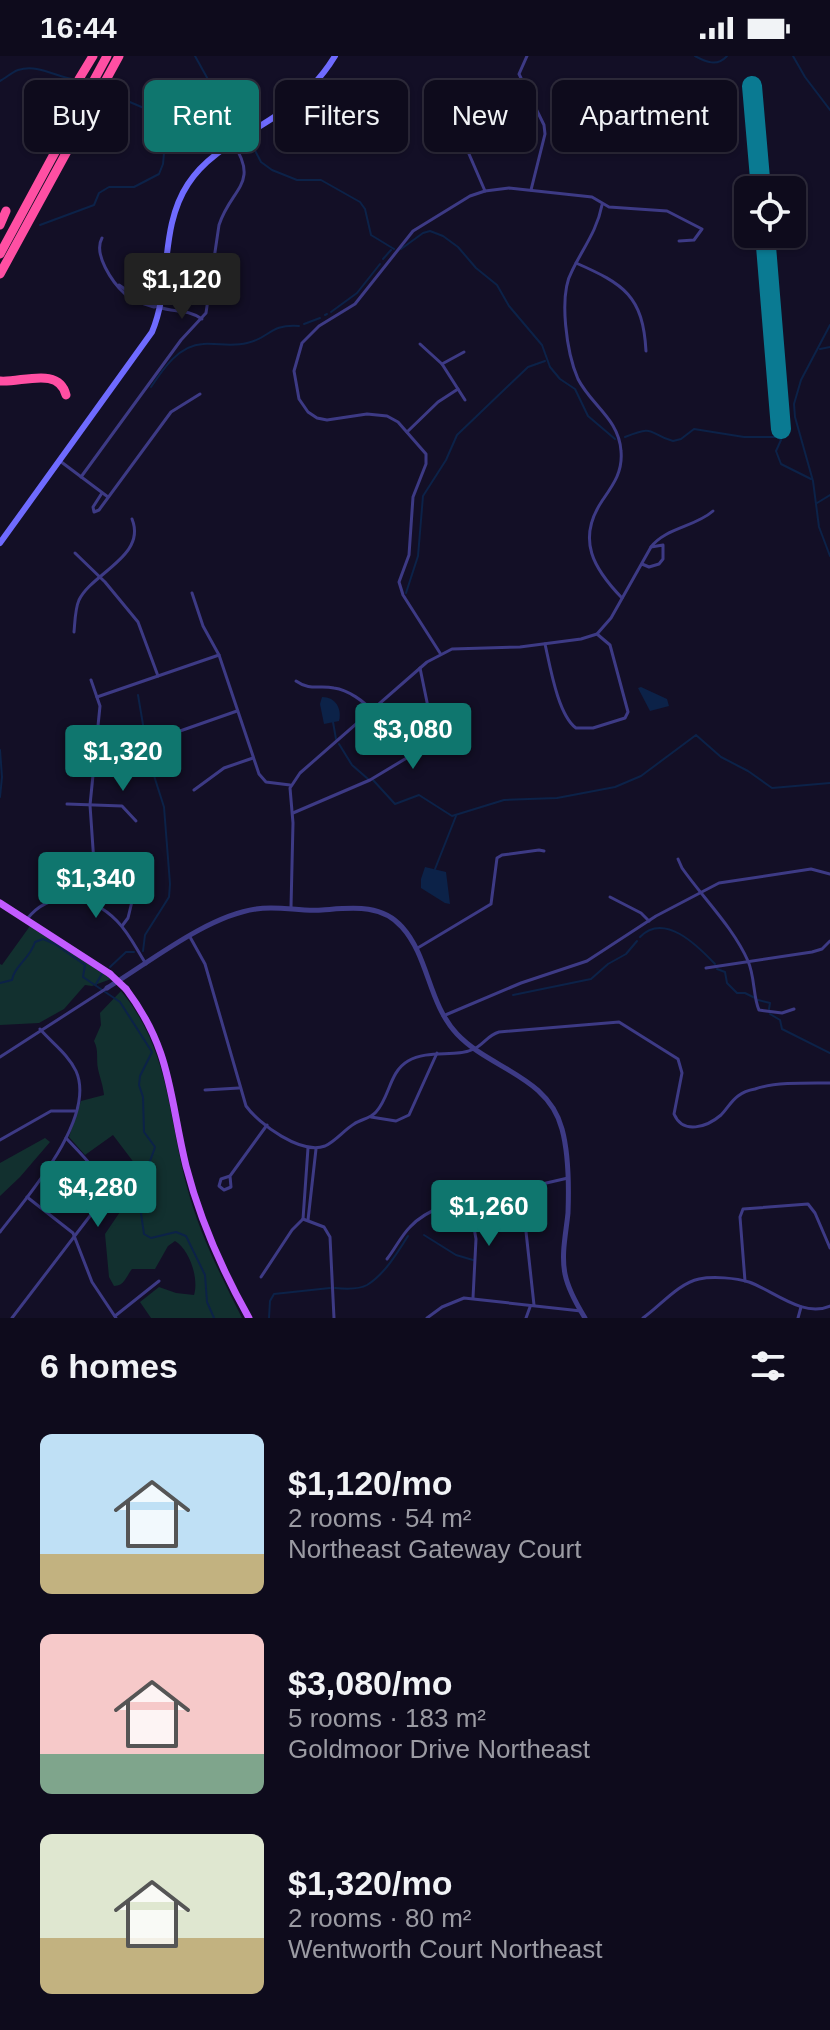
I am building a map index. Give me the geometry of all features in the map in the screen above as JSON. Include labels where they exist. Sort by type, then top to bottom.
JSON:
[{"type":"highway","points":[[79,79],[93,56]]},
{"type":"highway","points":[[0,254],[107,56]]},
{"type":"highway","points":[[0,274],[119,56]]},
{"type":"highway","points":[[0,225],[6,211]]},
{"type":"highway","points":[[0,381],[52,378],[62,385],[66,395]]},
{"type":"main road","points":[[259,126],[297,101],[335,56]]},
{"type":"main road","points":[[0,543],[147,341],[159,307],[170,228],[180,197],[205,162],[220,152]]},
{"type":"main road","points":[[0,903],[110,974],[126,989],[145,1017],[158,1043],[168,1076],[196,1201],[220,1262],[249,1318]]},
{"type":"street","points":[[527,56],[519,74],[544,125],[545,134],[531,190]]},
{"type":"street","points":[[81,477],[181,340],[202,319],[209,301],[219,225],[245,177],[245,163],[238,152]]},
{"type":"street","points":[[468,152],[485,191]]},
{"type":"street","points":[[440,653],[404,597],[399,582],[410,549],[414,491],[427,461],[424,451],[392,418],[383,415],[367,414],[327,420],[314,416],[299,399],[294,371],[296,357],[308,334],[355,304],[413,231],[470,196],[485,191],[504,188],[531,190],[592,197],[602,205],[618,208],[661,209],[702,229],[694,240],[679,241]]},
{"type":"street","points":[[602,205],[594,232],[568,280],[565,296],[571,358],[585,390],[612,422],[621,449],[619,475],[595,514],[590,543],[598,571],[622,598]]},
{"type":"street","points":[[102,238],[98,246],[99,255],[127,296],[154,307],[183,309],[202,319]]},
{"type":"street","points":[[576,263],[619,284],[630,295],[640,312],[646,351]]},
{"type":"street","points":[[420,344],[442,364],[465,400]]},
{"type":"street","points":[[442,364],[464,352]]},
{"type":"street","points":[[407,432],[438,402],[458,389]]},
{"type":"street","points":[[102,493],[93,511],[98,512],[171,412],[200,394]]},
{"type":"street","points":[[60,461],[108,497]]},
{"type":"street","points":[[291,910],[293,813],[290,785],[300,773],[440,653],[458,648],[545,644],[597,634],[607,624],[658,538],[690,526],[713,511]]},
{"type":"street","points":[[74,632],[80,598],[132,545],[135,528],[132,519]]},
{"type":"street","points":[[642,564],[656,566],[661,562],[663,545],[651,547]]},
{"type":"street","points":[[75,553],[138,622],[158,676]]},
{"type":"street","points":[[192,593],[203,626],[219,655],[259,774],[266,782],[290,785]]},
{"type":"street","points":[[545,644],[569,721],[576,728],[593,728],[625,718],[628,712],[610,645],[597,634]]},
{"type":"street","points":[[97,697],[219,655]]},
{"type":"street","points":[[293,813],[370,780],[435,741],[420,668]]},
{"type":"street","points":[[89,902],[94,863],[90,805],[100,710],[91,680]]},
{"type":"street","points":[[296,681],[310,689],[332,687],[345,691],[373,712]]},
{"type":"street","points":[[174,737],[180,731],[237,711]]},
{"type":"street","points":[[95,752],[122,748]]},
{"type":"street","points":[[194,790],[224,768],[253,758]]},
{"type":"street","points":[[67,804],[122,806],[136,821]]},
{"type":"street","points":[[416,949],[491,904],[497,858],[544,851]]},
{"type":"street","points":[[678,859],[740,946],[756,986],[759,1010],[782,1013],[794,1009]]},
{"type":"street","points":[[443,1016],[521,983],[587,961],[649,921],[723,881],[814,869],[830,874]]},
{"type":"street","points":[[120,883],[144,883],[144,888],[135,888],[120,886],[120,883]]},
{"type":"street","points":[[122,926],[128,918],[135,888]]},
{"type":"street","points":[[610,897],[641,913],[649,921]]},
{"type":"street","points":[[27,919],[38,906],[48,902],[70,899],[89,902],[109,913],[122,926],[146,964]]},
{"type":"street","points":[[0,1057],[40,1029],[224,917],[263,908],[350,908],[384,913],[400,924],[416,949],[443,1016],[461,1038],[526,1080],[548,1100],[563,1130],[568,1178],[564,1270],[585,1318]]},
{"type":"street","points":[[190,937],[209,976],[239,1088],[248,1110],[295,1143],[316,1148],[327,1145],[355,1123],[371,1117],[396,1121],[409,1115],[437,1053]]},
{"type":"street","points":[[706,968],[812,952],[822,949],[830,941]]},
{"type":"street","points":[[371,1117],[401,1067],[417,1057],[474,1049],[487,1037],[499,1032],[622,1023],[678,1059],[682,1073],[674,1114],[679,1123],[689,1127],[701,1126],[715,1119],[737,1096],[753,1089],[768,1085],[830,1083]]},
{"type":"street","points":[[0,1232],[58,1156],[80,1094],[77,1075],[69,1060],[40,1029]]},
{"type":"street","points":[[205,1090],[239,1088]]},
{"type":"street","points":[[0,1140],[51,1111],[75,1111]]},
{"type":"street","points":[[230,1176],[267,1125]]},
{"type":"street","points":[[12,1318],[105,1197],[107,1188],[66,1138]]},
{"type":"street","points":[[305,1220],[308,1148]]},
{"type":"street","points":[[261,1277],[292,1230],[305,1220],[316,1148]]},
{"type":"street","points":[[542,1184],[568,1178]]},
{"type":"street","points":[[387,1259],[410,1226],[452,1203],[499,1191]]},
{"type":"street","points":[[27,1197],[75,1236],[92,1282],[116,1317],[159,1281]]},
{"type":"street","points":[[519,1197],[523,1204],[532,1305],[528,1318]]},
{"type":"street","points":[[469,1199],[476,1239],[473,1298]]},
{"type":"street","points":[[745,1281],[740,1217],[743,1209],[806,1203],[828,1237],[830,1248]]},
{"type":"street","points":[[305,1220],[324,1227],[330,1237],[334,1318]]},
{"type":"street","points":[[643,1318],[694,1281],[713,1278],[745,1281],[801,1307],[814,1310],[830,1306]]},
{"type":"street","points":[[427,1318],[455,1300],[473,1298],[581,1311]]},
{"type":"street","points":[[798,1318],[801,1307]]},
{"type":"green space","points":[[30,926],[111,979],[92,986],[85,985],[64,1009],[39,1023],[0,1025],[0,964]]},
{"type":"green space","points":[[121,991],[137,1013],[158,1060],[192,1204],[211,1254],[242,1318],[151,1318],[140,1302],[159,1287],[194,1295],[192,1265],[175,1241],[168,1246],[155,1269],[132,1269],[118,1286],[114,1286],[109,1277],[105,1234],[124,1206],[138,1168],[113,1135],[85,1155],[69,1137],[81,1101],[104,1095],[94,1041],[101,1025],[100,1013]]},
{"type":"green space","points":[[45,1138],[50,1142],[0,1196],[0,1163]]},
{"type":"water","points":[[638,688],[667,699],[669,706],[650,711]]},
{"type":"water","points":[[322,697],[337,704],[339,721],[324,724],[320,704]]},
{"type":"water","points":[[425,867],[446,872],[450,904],[421,888]]},
{"type":"waterway","points":[[195,56],[208,80]]},
{"type":"waterway","points":[[695,56],[707,62],[727,56]]},
{"type":"waterway","points":[[793,56],[830,110]]},
{"type":"waterway","points":[[0,81],[25,69],[39,69],[72,79]]},
{"type":"waterway","points":[[128,101],[144,108]]},
{"type":"waterway","points":[[40,225],[94,205],[99,193],[109,187],[134,187],[159,174],[164,152]]},
{"type":"waterway","points":[[256,152],[261,162],[272,170],[297,180],[321,180],[360,202],[365,209],[371,235],[394,249]]},
{"type":"waterway","points":[[401,249],[430,231],[458,247],[476,268],[497,285],[509,306],[542,345],[550,367],[560,379],[575,389],[588,416],[615,439]]},
{"type":"waterway","points":[[383,259],[391,250]]},
{"type":"waterway","points":[[331,312],[357,293],[380,264]]},
{"type":"waterway","points":[[304,324],[320,318]]},
{"type":"waterway","points":[[830,325],[801,380],[794,404],[813,481],[819,527],[830,556]]},
{"type":"waterway","points":[[151,387],[172,359],[194,345],[241,344],[255,341],[281,327],[299,326]]},
{"type":"waterway","points":[[820,349],[830,347]]},
{"type":"waterway","points":[[406,593],[418,556],[423,496],[446,460],[457,435],[528,367],[545,361]]},
{"type":"waterway","points":[[625,437],[647,431],[673,441],[694,429],[744,437],[778,437],[781,440],[776,451],[781,464],[811,479]]},
{"type":"waterway","points":[[817,503],[830,495]]},
{"type":"waterway","points":[[138,695],[149,760],[164,807],[170,884],[169,897],[145,935],[143,951]]},
{"type":"waterway","points":[[333,722],[336,739]]},
{"type":"waterway","points":[[373,780],[395,804],[419,795],[452,816],[504,800],[557,798],[615,787],[641,776],[696,735],[721,757],[772,788],[830,783]]},
{"type":"waterway","points":[[339,744],[352,765],[368,779]]},
{"type":"waterway","points":[[0,750],[0,797]]},
{"type":"waterway","points":[[435,869],[456,816]]},
{"type":"waterway","points":[[640,937],[649,930],[670,930],[690,941],[715,964]]},
{"type":"waterway","points":[[0,983],[12,980],[35,942],[43,939],[55,944],[85,965],[83,977],[120,1002],[152,1052],[139,1085],[143,1097],[144,1132],[155,1147],[139,1190],[144,1234],[151,1238],[176,1232],[186,1236],[205,1275],[207,1302],[214,1318]]},
{"type":"waterway","points":[[513,995],[591,979],[626,954],[637,941]]},
{"type":"waterway","points":[[110,967],[126,952],[134,952]]},
{"type":"waterway","points":[[717,969],[725,972],[727,983],[737,993],[755,998]]},
{"type":"waterway","points":[[96,984],[103,972]]},
{"type":"waterway","points":[[758,1000],[770,1003],[769,1009]]},
{"type":"waterway","points":[[770,1014],[780,1020],[782,1029],[830,1053]]},
{"type":"waterway","points":[[424,1235],[456,1255],[473,1260]]},
{"type":"waterway","points":[[335,1288],[360,1288],[373,1281],[408,1236]]},
{"type":"waterway","points":[[269,1318],[270,1301],[274,1294],[330,1288]]},
{"type":"runway","points":[[752,86],[760,176]]},
{"type":"runway","points":[[766,248],[781,429]]}]
